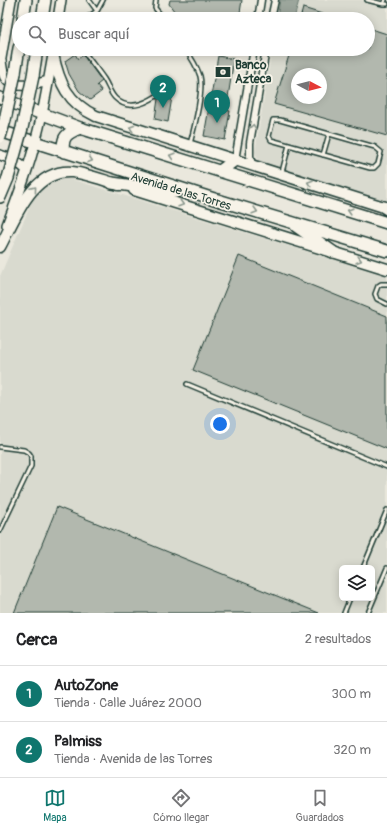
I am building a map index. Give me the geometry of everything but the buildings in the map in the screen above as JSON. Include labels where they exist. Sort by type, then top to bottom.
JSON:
[{"type":"highway","points":[[25,12],[26,0]]},
{"type":"highway","points":[[43,12],[44,0]]},
{"type":"highway","points":[[0,137],[5,120],[18,56]]},
{"type":"highway","points":[[0,197],[8,178],[22,128],[36,56]]},
{"type":"highway","points":[[0,98],[80,128],[387,223]]},
{"type":"highway","points":[[64,152],[63,142],[65,136],[70,131],[80,128]]},
{"type":"highway","name":"Avenida de las Torres","points":[[0,131],[211,198],[387,250]]},
{"type":"highway","points":[[220,171],[235,160]]},
{"type":"highway","points":[[112,183],[211,198]]},
{"type":"highway","points":[[287,220],[333,252]]},
{"type":"main road","points":[[59,12],[61,0]]},
{"type":"main road","points":[[0,29],[11,3]]},
{"type":"main road","points":[[11,3],[0,62],[6,79],[11,84],[22,85],[48,81]]},
{"type":"main road","points":[[0,246],[27,170],[35,142],[42,115],[52,56]]},
{"type":"main road","points":[[54,56],[57,72],[68,95],[84,110],[96,116],[386,208]]},
{"type":"main road","points":[[0,155],[8,157],[19,163],[27,170]]},
{"type":"main road","name":"Avenida de las Torres","points":[[0,246],[31,192],[43,180],[53,174],[70,172],[112,183],[387,269]]},
{"type":"street","points":[[259,12],[261,0]]},
{"type":"street","points":[[272,12],[274,0]]},
{"type":"street","points":[[235,160],[253,56]]},
{"type":"street","points":[[252,165],[250,143],[264,56]]},
{"type":"lane","points":[[89,0],[97,11],[103,0]]},
{"type":"lane","points":[[156,0],[154,8],[158,12]]},
{"type":"lane","points":[[367,0],[385,3]]},
{"type":"lane","points":[[87,56],[113,96],[122,103],[133,105],[141,104],[166,90]]},
{"type":"lane","points":[[189,56],[197,68],[200,78],[200,95],[189,146]]},
{"type":"lane","points":[[273,120],[280,120],[329,134],[379,149],[381,152],[376,167],[370,168],[270,139],[273,120]]},
{"type":"lane","points":[[323,155],[329,134]]},
{"type":"lane","points":[[282,174],[290,145]]},
{"type":"lane","points":[[387,284],[381,284],[378,286],[375,294],[377,299],[387,304]]},
{"type":"lane","points":[[188,384],[387,466]]},
{"type":"lane","points":[[0,447],[29,452],[32,461],[25,480],[0,531]]},
{"type":"lane","points":[[364,565],[387,510]]},
{"type":"lane","points":[[368,613],[387,568]]},
{"type":"lane","points":[[344,613],[349,601]]},
{"type":"shaded area","points":[[280,0],[387,0],[387,202],[259,162],[255,152],[271,56],[375,56],[375,12],[278,12]]},
{"type":"shaded area","points":[[280,0],[299,0],[296,12],[278,12]]},
{"type":"shaded area","points":[[64,177],[387,276],[387,613],[0,613],[0,276],[33,199],[41,188],[50,182]]},
{"type":"place","name":"Banco Azteca","points":[[223,72]]},
{"type":"place","name":"Palmiss","points":[[163,108]]},
{"type":"place","name":"AutoZone","points":[[217,123]]}]
